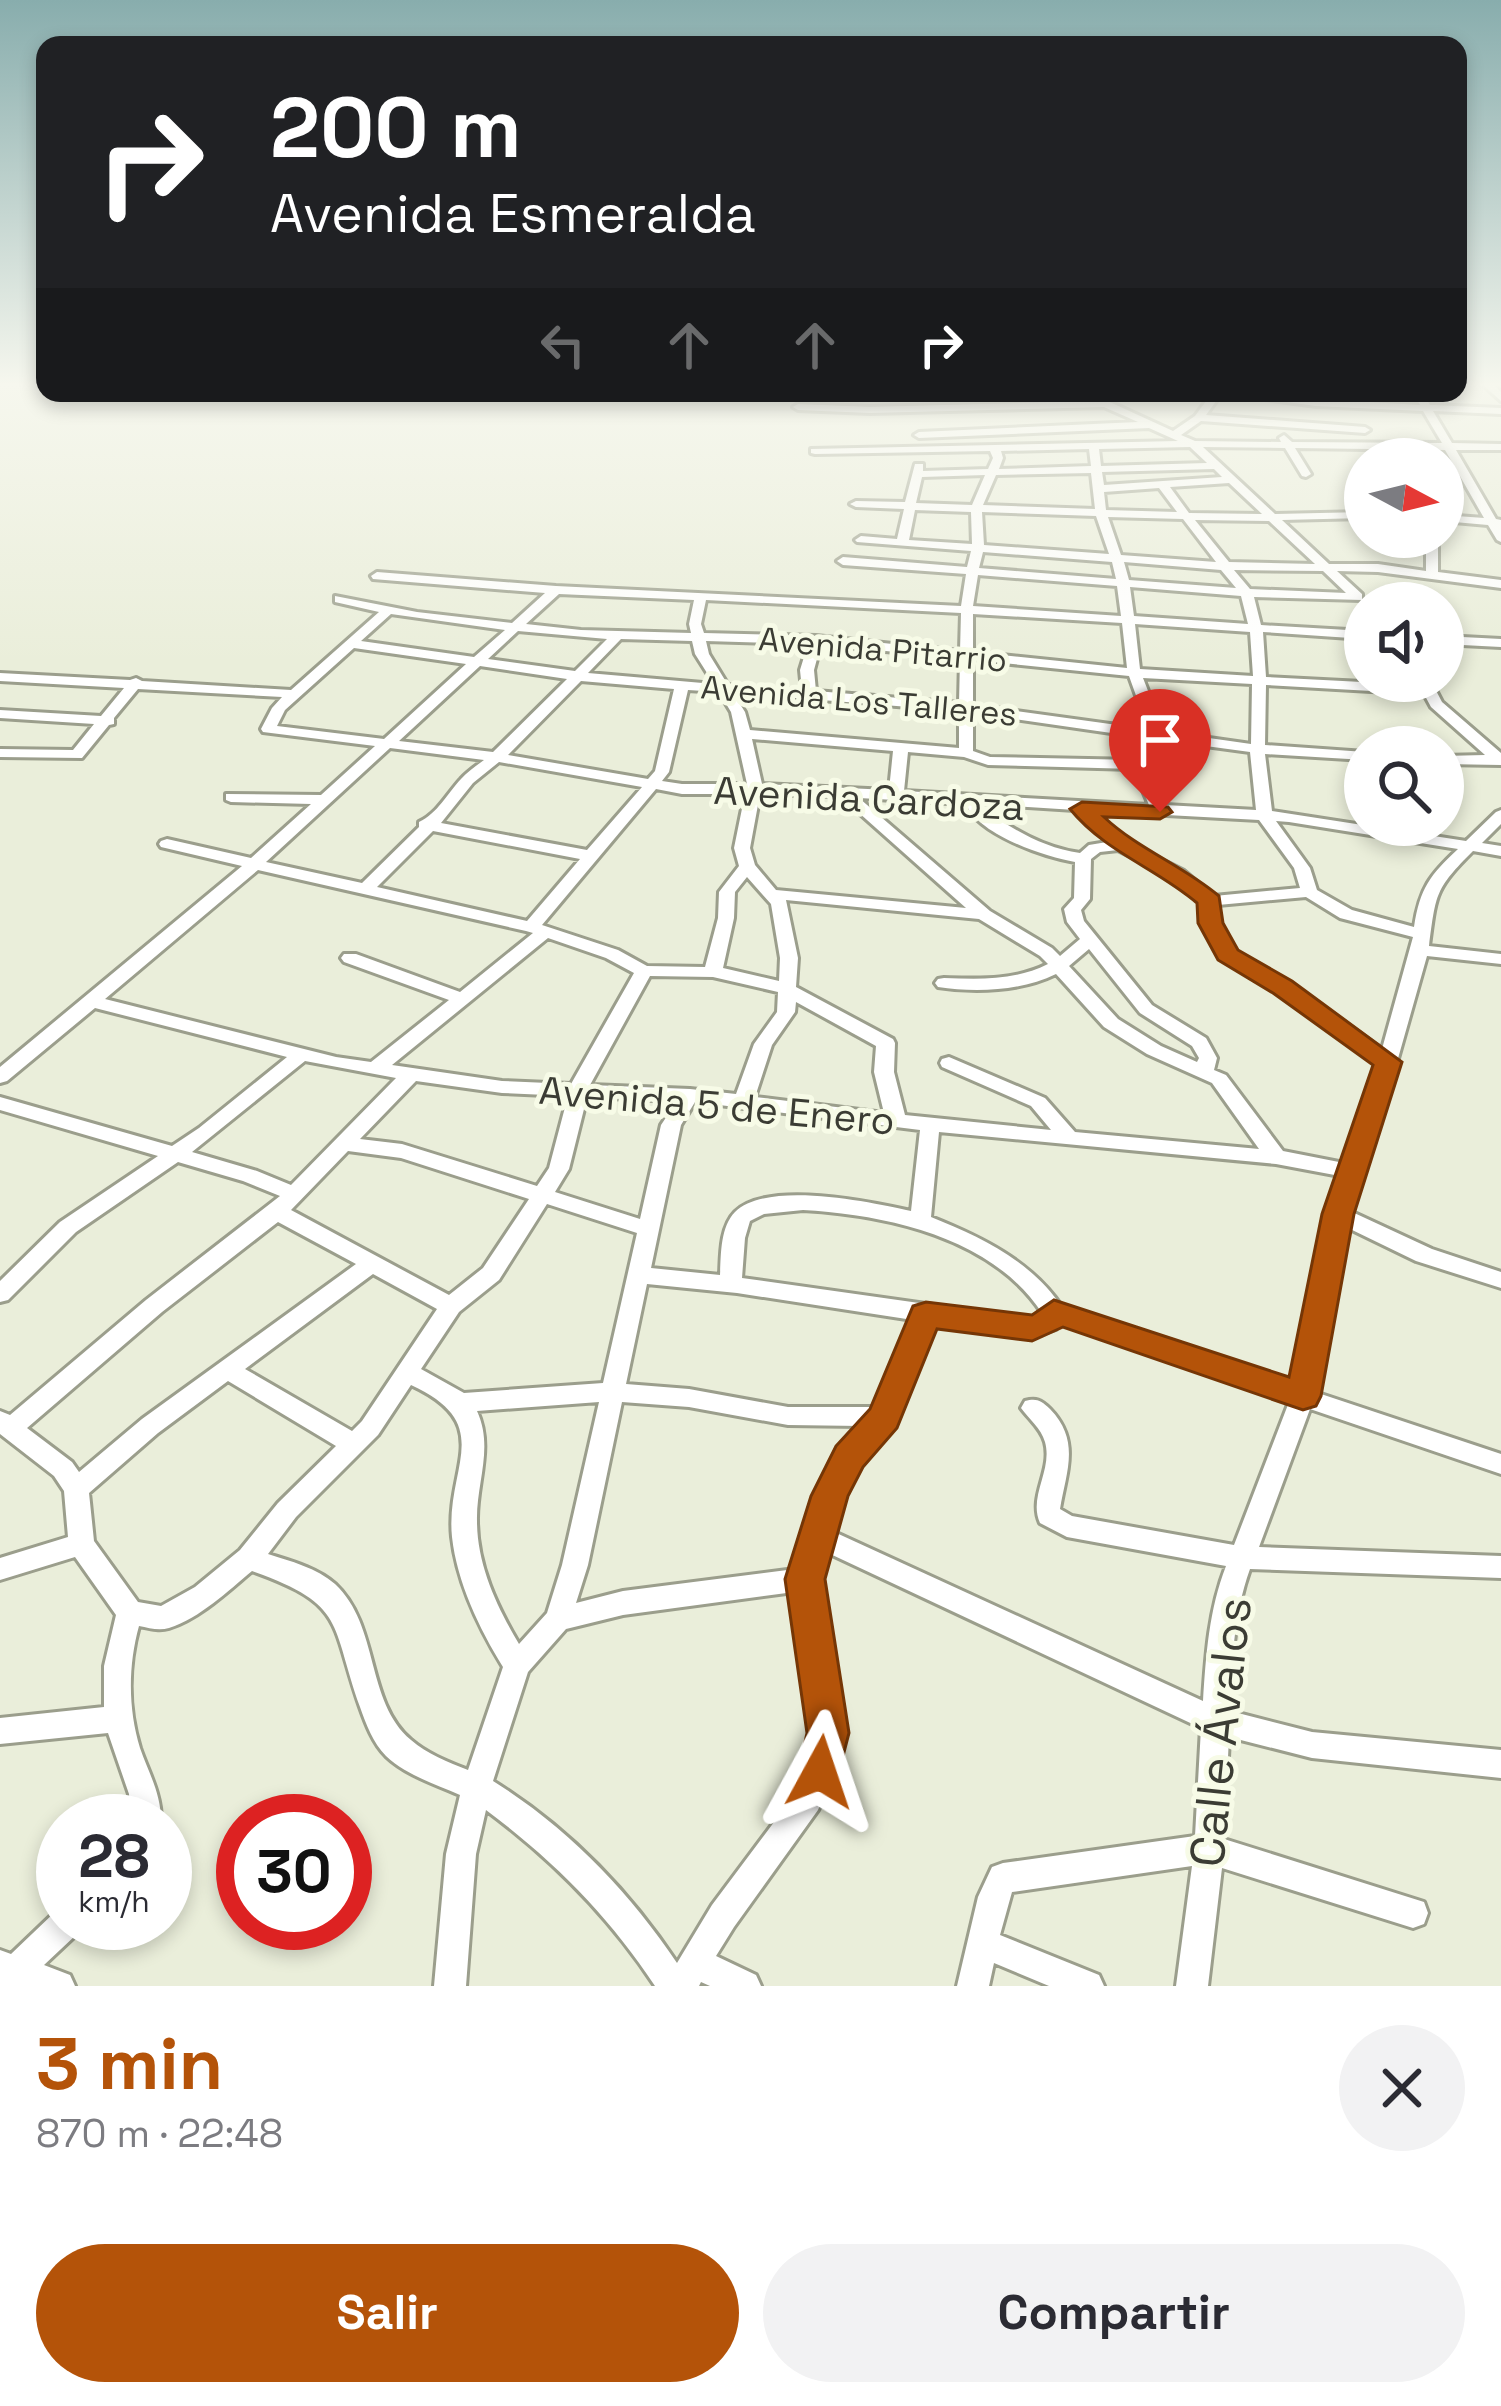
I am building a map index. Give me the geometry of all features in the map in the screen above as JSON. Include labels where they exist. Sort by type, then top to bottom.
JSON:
[{"type":"street","points":[[902,543],[916,478]]},
{"type":"street","points":[[966,753],[965,610],[978,546],[976,508],[990,478]]},
{"type":"street","points":[[741,734],[902,746],[966,753],[988,761],[1140,765],[1147,758],[1145,701],[1134,672],[1123,581],[1101,514],[1098,478]]},
{"type":"street","points":[[1226,478],[1344,586]]},
{"type":"street","points":[[1468,478],[1497,523],[1501,538]]},
{"type":"street","points":[[1099,489],[1228,480]]},
{"type":"street","points":[[1162,485],[1246,593],[1258,629],[1257,749],[1264,815],[1279,845],[1300,864],[1304,893]]},
{"type":"street","points":[[856,504],[1269,518],[1344,515]]},
{"type":"street","points":[[1464,520],[1497,523]]},
{"type":"street","points":[[860,540],[1223,566],[1432,573],[1501,584]]},
{"type":"street","points":[[1432,558],[1432,573]]},
{"type":"street","points":[[843,561],[1344,599]]},
{"type":"street","points":[[377,575],[556,590],[1344,634]]},
{"type":"street","points":[[0,1077],[256,862],[556,590]]},
{"type":"street","points":[[701,595],[695,624],[698,636],[721,688],[738,712],[755,781],[742,848],[747,866],[779,903],[788,931],[786,1012],[764,1045],[743,1102]]},
{"type":"street","name":"Avenida Pitarrio","points":[[339,599],[512,627],[617,636],[816,640],[1134,672],[1344,683]]},
{"type":"street","points":[[0,677],[294,694],[387,610]]},
{"type":"street","points":[[368,886],[617,636]]},
{"type":"street","points":[[809,695],[807,670],[816,640]]},
{"type":"street","points":[[1464,641],[1501,643]]},
{"type":"street","name":"Avenida Los Talleres","points":[[352,644],[581,676],[965,707],[1257,749],[1344,755]]},
{"type":"street","points":[[0,753],[77,755],[136,682]]},
{"type":"street","points":[[376,1068],[464,999],[538,930],[591,856],[662,772],[682,686]]},
{"type":"street","name":"Avenida Cardoza","points":[[294,694],[279,708],[268,729],[496,757],[654,783],[1264,815],[1335,821],[1501,851]]},
{"type":"street","points":[[1435,702],[1500,760]]},
{"type":"street","points":[[0,714],[109,721]]},
{"type":"street","points":[[896,797],[902,746]]},
{"type":"street","points":[[1464,760],[1500,760]]},
{"type":"street","points":[[1140,765],[1160,812]]},
{"type":"street","points":[[846,794],[984,915],[1046,952],[1111,1023],[1154,1050],[1219,1079],[1276,1157]]},
{"type":"street","points":[[231,797],[323,800]]},
{"type":"street","points":[[973,802],[976,811],[1027,846],[1052,855],[1082,858],[1095,848],[1120,845]]},
{"type":"street","points":[[1082,809],[1120,845],[1166,866],[1210,901],[1304,893],[1421,942],[1501,959]]},
{"type":"street","name":"Calle Ávalos","points":[[1192,1986],[1209,1850],[1220,1639],[1229,1592],[1303,1396],[1338,1214],[1388,1062],[1436,879],[1501,815]]},
{"type":"street","points":[[425,825],[591,856]]},
{"type":"street","points":[[166,844],[368,886],[538,930],[613,955],[644,971],[713,972],[788,990],[886,1043],[884,1072],[896,1120]]},
{"type":"street","points":[[1082,858],[1082,898],[1072,909],[1089,940],[1146,1009],[1199,1042],[1208,1058],[1204,1072]]},
{"type":"street","points":[[713,972],[727,918],[727,892],[747,866]]},
{"type":"street","points":[[770,894],[984,915]]},
{"type":"street","points":[[1210,901],[1210,923],[1227,955],[1282,987],[1388,1062]]},
{"type":"street","points":[[944,983],[999,986],[1062,968],[1089,940]]},
{"type":"street","points":[[350,958],[464,999]]},
{"type":"street","points":[[412,1073],[277,1212],[6,1425],[63,1469],[76,1489],[81,1544],[130,1613],[163,1618],[204,1595],[249,1558],[287,1510],[354,1444],[409,1374],[451,1306],[490,1274],[559,1169],[579,1090],[644,971]]},
{"type":"street","name":"Avenida 5 de Enero","points":[[91,1001],[304,1053],[502,1087],[690,1095],[930,1125],[1276,1157],[1350,1171]]},
{"type":"street","points":[[0,1294],[68,1227],[206,1133],[304,1053]]},
{"type":"street","points":[[949,1063],[1038,1102],[1066,1135]]},
{"type":"street","points":[[450,1986],[461,1853],[477,1786],[518,1665],[558,1619],[575,1565],[671,1125],[690,1095]]},
{"type":"street","points":[[0,1103],[250,1176],[296,1195]]},
{"type":"street","points":[[920,1221],[930,1125]]},
{"type":"street","points":[[346,1144],[401,1151],[648,1229]]},
{"type":"street","points":[[731,1282],[738,1225],[744,1215],[757,1210],[837,1203],[920,1221],[951,1233],[1032,1282],[1054,1313],[1501,1464]]},
{"type":"street","points":[[277,1212],[451,1306]]},
{"type":"street","points":[[1338,1214],[1424,1255],[1501,1280]]},
{"type":"street","points":[[76,1489],[150,1426],[373,1263]]},
{"type":"street","points":[[638,1275],[731,1282],[1032,1328],[1048,1323],[1054,1313]]},
{"type":"street","points":[[684,1978],[808,1800],[820,1772],[828,1733],[805,1579],[849,1457],[884,1418],[926,1315]]},
{"type":"street","points":[[230,1371],[354,1444]]},
{"type":"street","points":[[409,1374],[446,1391],[469,1417],[472,1442],[464,1512],[469,1556],[503,1645],[518,1665]]},
{"type":"street","points":[[457,1403],[613,1392],[689,1398],[788,1415],[884,1418]]},
{"type":"street","points":[[1033,1408],[1052,1423],[1061,1442],[1049,1514],[1067,1526],[1244,1558],[1501,1567]]},
{"type":"street","points":[[818,1536],[1216,1721],[1312,1744],[1501,1764]]},
{"type":"street","points":[[0,1569],[81,1544]]},
{"type":"street","points":[[249,1558],[324,1591],[346,1619],[387,1735],[411,1759],[477,1786],[597,1881],[684,1978],[745,1986]]},
{"type":"street","points":[[558,1619],[664,1597],[805,1579]]},
{"type":"street","points":[[130,1613],[119,1660],[120,1719],[128,1755],[147,1794]]},
{"type":"street","points":[[0,1731],[120,1719]]},
{"type":"street","points":[[973,1986],[993,1898],[1004,1877],[1209,1850],[1413,1913]]},
{"type":"street","points":[[982,1943],[1088,1986]]},
{"type":"street","points":[[4,1974],[36,1948]]},
{"type":"street","points":[[4,1974],[59,1986]]},
{"type":"route","points":[[820,1772],[828,1733],[805,1579],[830,1496],[849,1457],[884,1418],[926,1315],[1032,1328],[1048,1323],[1054,1313],[1079,1318],[1303,1396],[1338,1214],[1388,1062],[1282,987],[1227,955],[1210,923],[1210,901],[1178,874],[1120,845],[1082,809],[1160,812]]}]
